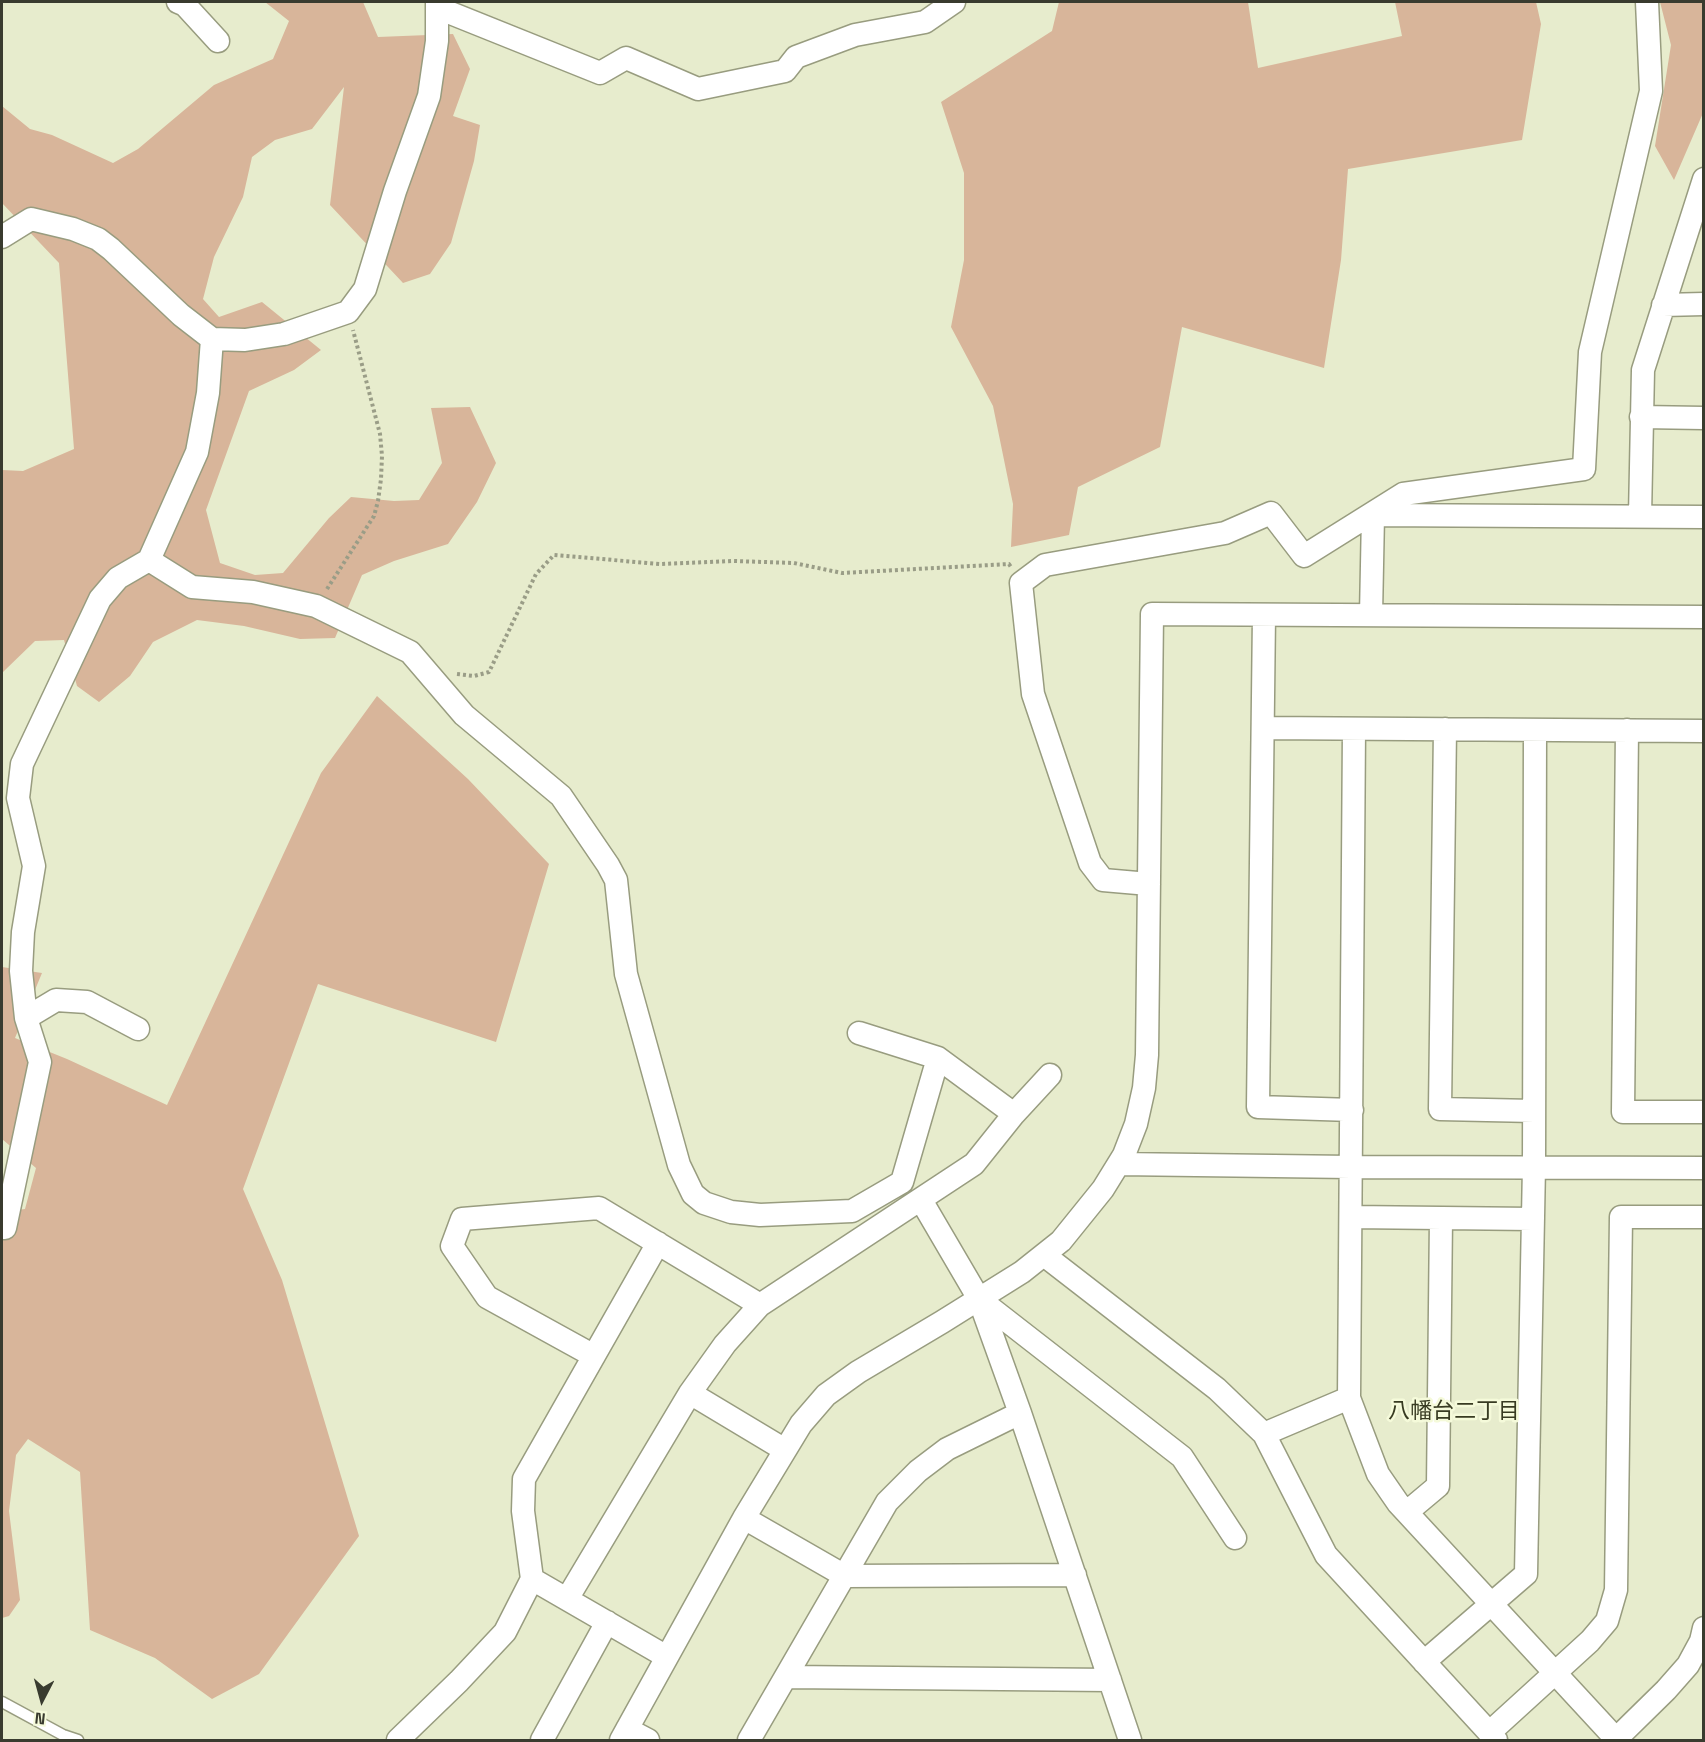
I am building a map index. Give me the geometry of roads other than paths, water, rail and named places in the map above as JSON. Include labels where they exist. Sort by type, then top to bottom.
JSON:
[{"type":"street","points":[[178,2],[185,5],[218,41]]},
{"type":"street","points":[[2,237],[31,219],[73,229],[98,239],[111,249],[181,315],[212,339],[245,340],[284,334],[348,312],[365,289],[395,191],[429,96],[437,41],[438,4],[600,73],[626,58],[698,89],[785,71],[796,57],[855,35],[925,22],[954,2]]},
{"type":"street","points":[[1149,884],[1103,880],[1090,863],[1033,694],[1021,583],[1045,565],[1225,533],[1271,513],[1304,556],[1403,495],[1584,469],[1590,352],[1651,91],[1647,2]]},
{"type":"street","points":[[1640,516],[1643,370],[1702,186]]},
{"type":"street","points":[[1663,305],[1704,304]]},
{"type":"street","points":[[2,1228],[5,1228],[40,1062],[26,1018],[21,971],[23,932],[34,866],[18,798],[22,764],[100,599],[118,578],[149,560],[197,452],[208,393],[212,339]]},
{"type":"street","points":[[1641,417],[1704,418]]},
{"type":"street","points":[[1373,515],[1704,517]]},
{"type":"street","points":[[1371,615],[1373,515]]},
{"type":"street","points":[[149,560],[192,587],[253,592],[316,606],[410,652],[464,715],[561,796],[616,880],[626,974],[679,1165],[693,1194],[704,1203],[731,1212],[760,1215],[852,1211],[902,1182],[938,1058]]},
{"type":"street","points":[[648,1740],[624,1735],[744,1518],[801,1424],[826,1395],[858,1372],[1022,1272],[1061,1241],[1103,1189],[1125,1155],[1136,1124],[1148,1055],[1152,614],[1704,617]]},
{"type":"street","points":[[1264,615],[1258,1107],[1352,1110]]},
{"type":"street","points":[[1263,728],[1704,731]]},
{"type":"street","points":[[1354,729],[1349,1398],[1378,1474],[1398,1503],[1616,1740],[1688,1665],[1701,1641],[1704,1628]]},
{"type":"street","points":[[1445,729],[1440,1108],[1533,1111]]},
{"type":"street","points":[[1424,1662],[1526,1574],[1534,1166],[1535,730]]},
{"type":"street","points":[[1627,730],[1623,1112],[1704,1112]]},
{"type":"street","points":[[26,1018],[56,1000],[87,1002],[138,1029]]},
{"type":"street","points":[[859,1033],[938,1058],[1014,1114]]},
{"type":"street","points":[[567,1599],[690,1394],[725,1344],[760,1305],[974,1164],[1014,1114],[1050,1075]]},
{"type":"street","points":[[1119,1164],[1704,1168]]},
{"type":"street","points":[[921,1200],[979,1299],[1020,1413],[1130,1740]]},
{"type":"street","points":[[594,1356],[488,1297],[452,1246],[462,1219],[599,1208],[760,1305]]},
{"type":"street","points":[[1044,1255],[1217,1389],[1264,1434],[1326,1555],[1492,1737],[1590,1641],[1607,1620],[1616,1590],[1621,1216],[1704,1217]]},
{"type":"street","points":[[1351,1217],[1533,1219]]},
{"type":"street","points":[[1407,1512],[1438,1486],[1441,1218]]},
{"type":"street","points":[[398,1740],[459,1681],[505,1632],[532,1579],[523,1511],[524,1479],[658,1243]]},
{"type":"street","points":[[979,1299],[1182,1457],[1235,1538]]},
{"type":"street","points":[[690,1394],[785,1450]]},
{"type":"street","points":[[1264,1434],[1349,1398]]},
{"type":"street","points":[[749,1740],[887,1502],[918,1471],[947,1449],[1020,1413]]},
{"type":"street","points":[[744,1518],[845,1576],[1075,1575]]},
{"type":"street","points":[[532,1579],[667,1657]]},
{"type":"street","points":[[542,1740],[607,1622]]},
{"type":"street","points":[[787,1677],[1110,1680]]},
{"type":"lane","points":[[2,1701],[62,1738],[78,1740]]},
{"type":"district","name":"八幡台二丁目","points":[[1454,1412]]}]
